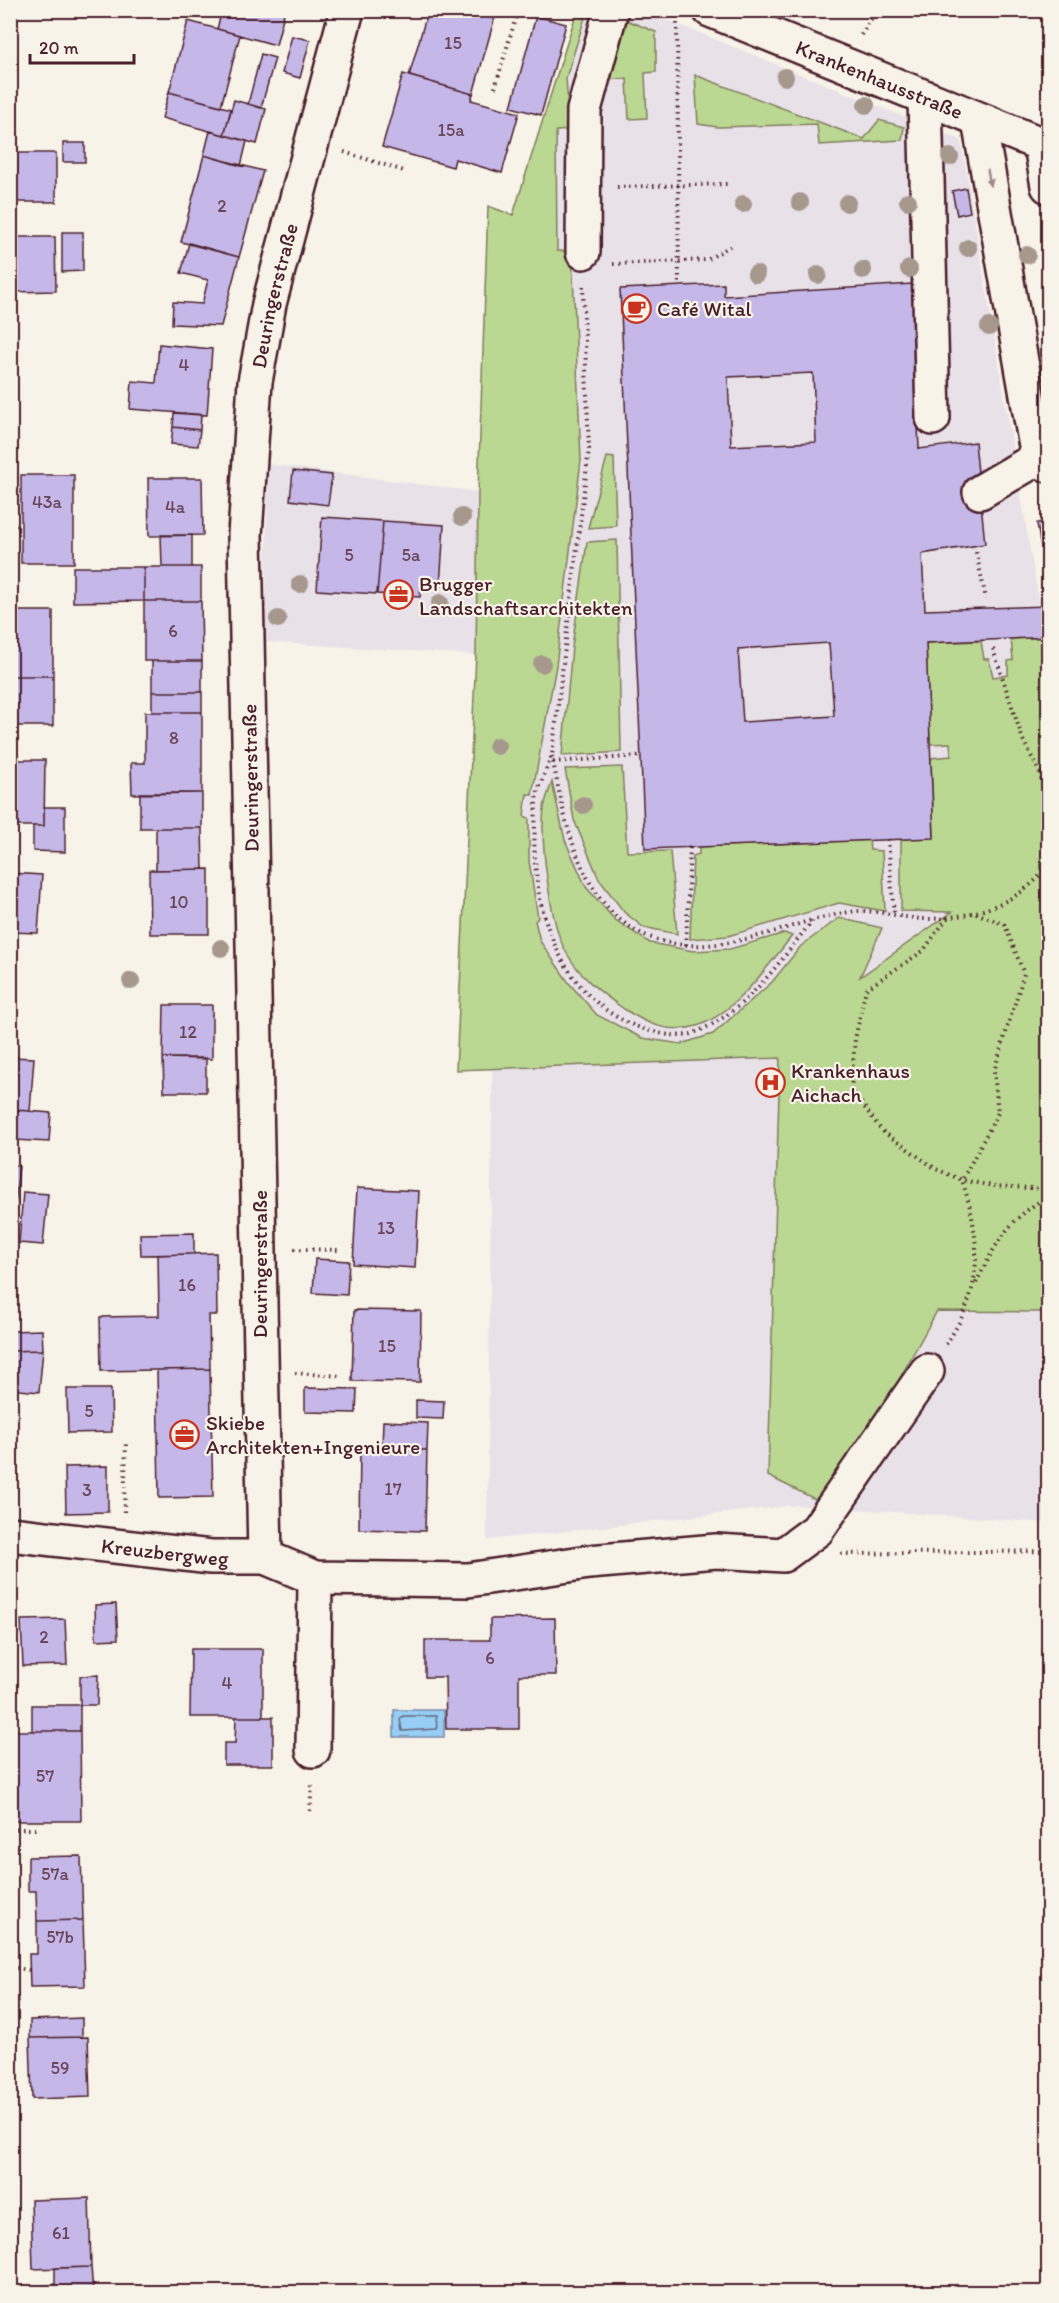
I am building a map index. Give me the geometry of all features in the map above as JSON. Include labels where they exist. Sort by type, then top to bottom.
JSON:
[{"type":"street","name":"Deuringerstraße","points":[[265,1557],[245,536],[248,469],[255,382],[269,304],[347,10]]},
{"type":"street","points":[[583,259],[584,110],[611,10]]},
{"type":"street","name":"Krankenhausstraße","points":[[710,10],[1045,146]]},
{"type":"street","points":[[925,98],[933,418]]},
{"type":"street","points":[[979,121],[1018,346],[1043,462],[980,492]]},
{"type":"street","points":[[1045,146],[1048,186]]},
{"type":"street","points":[[1018,346],[1040,381],[1048,383]]},
{"type":"street","name":"Kreuzbergweg","points":[[10,1534],[211,1557],[265,1557],[315,1578],[468,1580],[589,1562],[716,1551],[783,1555],[817,1530],[927,1371]]},
{"type":"street","points":[[313,1750],[315,1578]]},
{"type":"path","points":[[495,87],[518,10]]},
{"type":"path","points":[[678,21],[679,286]]},
{"type":"path","points":[[312,141],[404,171]]},
{"type":"path","points":[[583,189],[728,184]]},
{"type":"path","points":[[730,246],[707,260],[583,259],[589,449],[552,755],[537,795],[534,842],[537,888],[548,932],[578,983],[610,1015],[649,1032],[689,1035],[720,1019],[758,988],[813,920]]},
{"type":"path","points":[[10,523],[21,528]]},
{"type":"path","points":[[976,552],[986,599]]},
{"type":"path","points":[[993,649],[1023,740],[1040,773],[1048,804]]},
{"type":"path","points":[[552,755],[568,834],[585,874],[604,906],[641,936],[686,945],[727,942],[859,911],[927,919],[975,913],[1022,894],[1040,878],[1048,865]]},
{"type":"path","points":[[553,762],[641,756]]},
{"type":"path","points":[[888,839],[894,915]]},
{"type":"path","points":[[686,945],[690,847]]},
{"type":"path","points":[[975,913],[1005,925],[1024,974],[994,1071],[998,1113],[962,1180],[975,1219],[976,1284]]},
{"type":"path","points":[[948,916],[923,951],[866,989],[855,1039],[851,1089],[882,1131],[936,1168],[962,1180],[993,1186],[1048,1189]]},
{"type":"path","points":[[927,1371],[955,1331],[1001,1234],[1022,1213],[1048,1196]]},
{"type":"path","points":[[259,1249],[341,1250]]},
{"type":"path","points":[[260,1371],[342,1376]]},
{"type":"path","points":[[124,1547],[126,1441]]},
{"type":"path","points":[[839,1554],[1048,1551]]},
{"type":"path","points":[[10,1829],[39,1829]]},
{"type":"path","points":[[10,1967],[29,1970]]},
{"type":"shaded area","name":"Krankenhaus Aichach","points":[[577,11],[646,11],[961,140],[1048,656],[1048,1523],[796,1505],[487,1540],[499,496],[513,215]]},
{"type":"shaded area","points":[[268,464],[478,492],[476,655],[265,642]]},
{"type":"green space","points":[[577,11],[587,11],[566,78],[570,130],[556,131],[557,251],[572,251],[581,460],[556,666],[532,795],[527,794],[524,816],[529,818],[529,861],[538,918],[535,921],[540,941],[569,983],[597,1015],[642,1038],[681,1044],[713,1034],[772,982],[801,946],[839,918],[882,928],[860,977],[952,912],[901,911],[901,839],[934,837],[931,758],[951,756],[950,743],[930,744],[926,643],[981,641],[984,659],[989,659],[993,677],[1008,675],[1008,661],[1013,660],[1011,639],[1048,637],[1048,1312],[937,1311],[829,1506],[768,1476],[780,1058],[456,1070],[476,655],[478,492],[488,206],[513,215]]},
{"type":"green space","points":[[624,19],[656,32],[656,72],[645,73],[647,118],[629,119],[627,79],[600,80]]},
{"type":"green space","points":[[695,75],[864,139],[879,120],[904,127],[902,140],[819,145],[817,124],[718,127],[698,124]]},
{"type":"green space","points":[[607,457],[614,458],[616,526],[588,528]]},
{"type":"green space","points":[[617,540],[621,752],[562,756],[572,647],[587,542]]},
{"type":"green space","points":[[622,767],[627,852],[670,851],[677,934],[643,927],[624,912],[599,879],[574,820],[565,769]]},
{"type":"green space","points":[[552,782],[565,840],[586,887],[615,920],[650,943],[693,951],[730,949],[785,933],[792,936],[749,988],[724,1011],[697,1026],[677,1029],[659,1026],[624,1009],[584,977],[566,952],[560,939],[547,882],[543,822],[546,799]]},
{"type":"green space","points":[[869,840],[870,850],[882,851],[885,911],[839,903],[728,936],[690,939],[693,856],[699,854],[699,847]]},
{"type":"water","points":[[394,1710],[444,1710],[444,1737],[394,1737]]},
{"type":"building","points":[[222,10],[285,10],[276,45],[217,29]]},
{"type":"building","points":[[428,10],[497,10],[473,94],[409,76]]},
{"type":"building","points":[[536,16],[566,24],[541,115],[511,107]]},
{"type":"building","points":[[188,21],[240,35],[221,106],[169,92]]},
{"type":"building","points":[[292,36],[310,40],[300,78],[282,73]]},
{"type":"building","points":[[261,54],[275,58],[261,108],[248,104]]},
{"type":"building","points":[[403,74],[473,94],[471,100],[519,113],[502,173],[455,159],[453,167],[382,147]]},
{"type":"building","points":[[169,92],[231,109],[224,135],[162,118]]},
{"type":"building","points":[[234,100],[266,109],[257,144],[224,135]]},
{"type":"building","points":[[210,131],[247,141],[241,166],[204,155]]},
{"type":"building","points":[[63,143],[85,143],[85,162],[63,162]]},
{"type":"building","points":[[10,153],[56,153],[56,202],[10,202]]},
{"type":"building","points":[[204,155],[263,171],[239,257],[181,242]]},
{"type":"building","points":[[966,188],[970,212],[957,215],[952,191]]},
{"type":"building","points":[[62,232],[83,232],[83,271],[62,272]]},
{"type":"building","points":[[10,237],[55,237],[56,291],[13,292]]},
{"type":"building","points":[[189,243],[239,257],[221,326],[172,324],[173,302],[202,304],[208,280],[181,273]]},
{"type":"building","points":[[724,284],[724,296],[912,284],[919,449],[975,442],[985,544],[922,554],[925,610],[1048,606],[1048,637],[926,643],[934,838],[645,849],[620,289]],"holes":[[[813,373],[816,442],[731,446],[728,377]],[[829,643],[834,716],[743,722],[738,649]]]},
{"type":"building","points":[[159,344],[212,349],[207,415],[130,409],[132,381],[156,383]]},
{"type":"building","points":[[174,413],[201,415],[200,430],[173,427]]},
{"type":"building","points":[[173,427],[200,430],[198,446],[171,444]]},
{"type":"building","points":[[293,471],[332,475],[328,505],[290,500]]},
{"type":"building","points":[[21,475],[74,475],[74,563],[21,563]]},
{"type":"building","points":[[148,478],[202,478],[203,535],[149,536]]},
{"type":"building","points":[[322,517],[383,521],[377,594],[317,590]]},
{"type":"building","points":[[383,521],[444,525],[440,587],[421,586],[420,597],[377,594]]},
{"type":"building","points":[[1048,521],[1048,594],[1037,523]]},
{"type":"building","points":[[161,535],[192,535],[192,567],[162,567]]},
{"type":"building","points":[[73,567],[144,567],[144,601],[73,602]]},
{"type":"building","points":[[144,567],[201,567],[201,601],[144,601]]},
{"type":"building","points":[[10,599],[18,599],[18,611],[53,611],[53,676],[10,676]]},
{"type":"building","points":[[144,601],[201,601],[202,661],[144,661]]},
{"type":"building","points":[[152,661],[202,661],[202,692],[152,692]]},
{"type":"building","points":[[11,676],[53,676],[53,726],[11,726]]},
{"type":"building","points":[[152,692],[202,692],[202,712],[152,712]]},
{"type":"building","points":[[145,712],[202,712],[202,793],[132,794],[131,763],[145,763]]},
{"type":"building","points":[[10,760],[45,760],[44,826],[10,826]]},
{"type":"building","points":[[140,793],[202,793],[202,828],[140,828]]},
{"type":"building","points":[[44,807],[65,807],[65,852],[33,851],[33,826],[44,826]]},
{"type":"building","points":[[156,828],[202,828],[203,869],[156,870]]},
{"type":"building","points":[[209,869],[209,934],[150,934],[149,870]]},
{"type":"building","points":[[10,873],[42,875],[38,933],[10,932]]},
{"type":"building","points":[[164,1005],[212,1005],[212,1059],[163,1058]]},
{"type":"building","points":[[10,1057],[34,1058],[30,1111],[10,1110]]},
{"type":"building","points":[[163,1058],[206,1058],[206,1092],[164,1092]]},
{"type":"building","points":[[16,1110],[51,1113],[49,1142],[15,1140]]},
{"type":"building","points":[[10,1165],[19,1165],[13,1226],[10,1225]]},
{"type":"building","points":[[357,1188],[419,1191],[415,1268],[353,1264]]},
{"type":"building","points":[[23,1192],[48,1194],[43,1245],[19,1243]]},
{"type":"building","points":[[194,1233],[194,1254],[141,1255],[140,1234]]},
{"type":"building","points":[[216,1253],[217,1315],[209,1315],[210,1369],[101,1371],[100,1317],[159,1316],[158,1255]]},
{"type":"building","points":[[315,1259],[349,1261],[347,1295],[313,1293]]},
{"type":"building","points":[[354,1310],[421,1311],[420,1382],[352,1381]]},
{"type":"building","points":[[42,1330],[43,1350],[10,1351],[10,1331]]},
{"type":"building","points":[[43,1350],[39,1392],[10,1389],[10,1351]]},
{"type":"building","name":"Skiebe Architekten+Ingenieure","points":[[210,1369],[213,1497],[159,1498],[157,1370]]},
{"type":"building","points":[[305,1388],[357,1389],[356,1413],[305,1412]]},
{"type":"building","points":[[67,1389],[111,1389],[112,1432],[68,1433]]},
{"type":"building","points":[[416,1400],[444,1401],[443,1419],[416,1418]]},
{"type":"building","points":[[383,1421],[428,1423],[427,1450],[382,1449]]},
{"type":"building","points":[[360,1449],[427,1450],[425,1531],[359,1529]]},
{"type":"building","points":[[108,1466],[108,1512],[66,1513],[65,1467]]},
{"type":"building","points":[[116,1604],[118,1639],[96,1640],[95,1605]]},
{"type":"building","points":[[555,1618],[556,1675],[519,1675],[519,1729],[446,1729],[445,1677],[425,1677],[425,1640],[490,1640],[490,1619]]},
{"type":"building","points":[[65,1619],[67,1665],[23,1666],[21,1620]]},
{"type":"building","points":[[191,1649],[263,1649],[263,1717],[190,1717]]},
{"type":"building","points":[[98,1675],[97,1705],[80,1705],[80,1676]]},
{"type":"building","points":[[32,1705],[80,1705],[80,1731],[32,1731]]},
{"type":"building","points":[[236,1717],[273,1717],[273,1765],[224,1765],[224,1743],[235,1743]]},
{"type":"building","points":[[10,1731],[80,1731],[81,1821],[10,1821]]},
{"type":"building","points":[[81,1856],[83,1920],[37,1921],[36,1891],[28,1891],[28,1857]]},
{"type":"building","points":[[83,1920],[85,1986],[30,1987],[29,1954],[37,1954],[37,1921]]},
{"type":"building","points":[[82,2018],[82,2037],[30,2038],[30,2020]]},
{"type":"building","points":[[88,2037],[90,2097],[32,2099],[30,2038]]},
{"type":"building","points":[[89,2198],[91,2267],[33,2269],[31,2200]]},
{"type":"building","points":[[91,2267],[93,2292],[17,2292],[17,2287],[55,2285],[55,2268]]},
{"type":"place","name":"Café Wital","points":[[636,308]]},
{"type":"place","name":"Brugger Landschaftsarchitekten","points":[[398,595]]},
{"type":"place","name":"Krankenhaus Aichach","points":[[770,1082]]},
{"type":"place","name":"Skiebe Architekten+Ingenieure","points":[[185,1434]]}]
